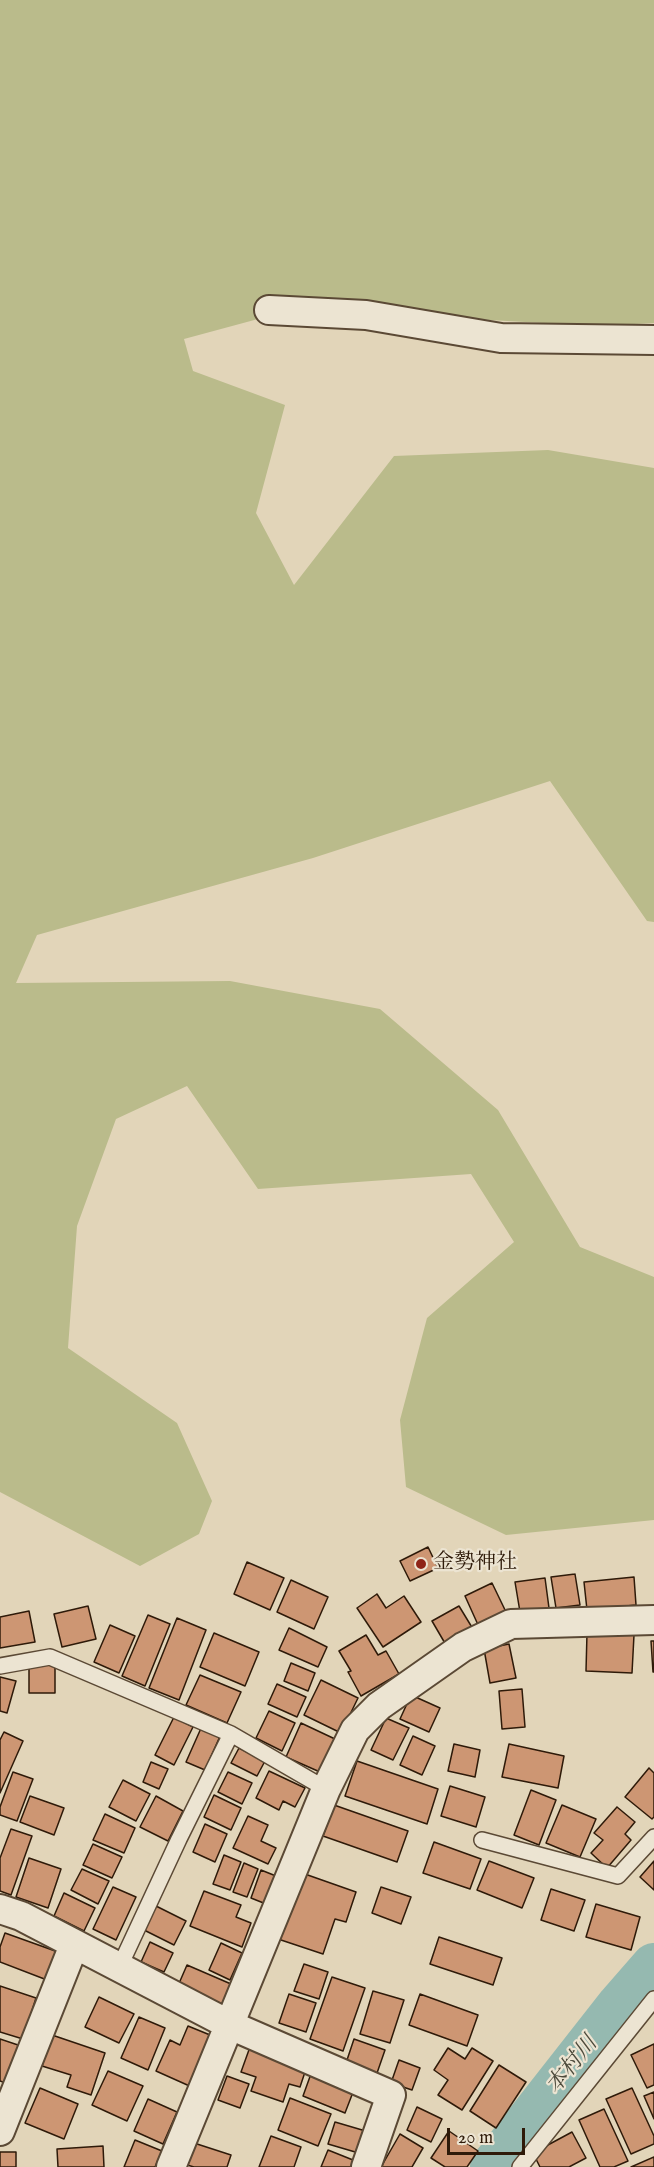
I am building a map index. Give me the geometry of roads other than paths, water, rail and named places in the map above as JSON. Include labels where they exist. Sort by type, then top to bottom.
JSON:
[{"type":"street","points":[[269,310],[366,315],[501,338],[654,340]]},
{"type":"street","points":[[171,2167],[326,1789],[356,1730],[379,1707],[463,1647],[511,1624],[654,1620]]},
{"type":"street","points":[[0,1909],[21,1916],[230,2025],[391,2095],[366,2167]]},
{"type":"street","points":[[0,2131],[74,1945]]},
{"type":"lane","points":[[0,1666],[50,1657],[231,1734],[326,1789]]},
{"type":"lane","points":[[119,1968],[231,1734]]},
{"type":"lane","points":[[482,1840],[618,1876],[654,1837]]},
{"type":"lane","points":[[520,2167],[651,2008]]},
{"type":"waterway","name":"本村川","points":[[493,2167],[620,2005],[654,1966]]},
{"type":"place","name":"金勢神社","points":[[421,1564]]}]
